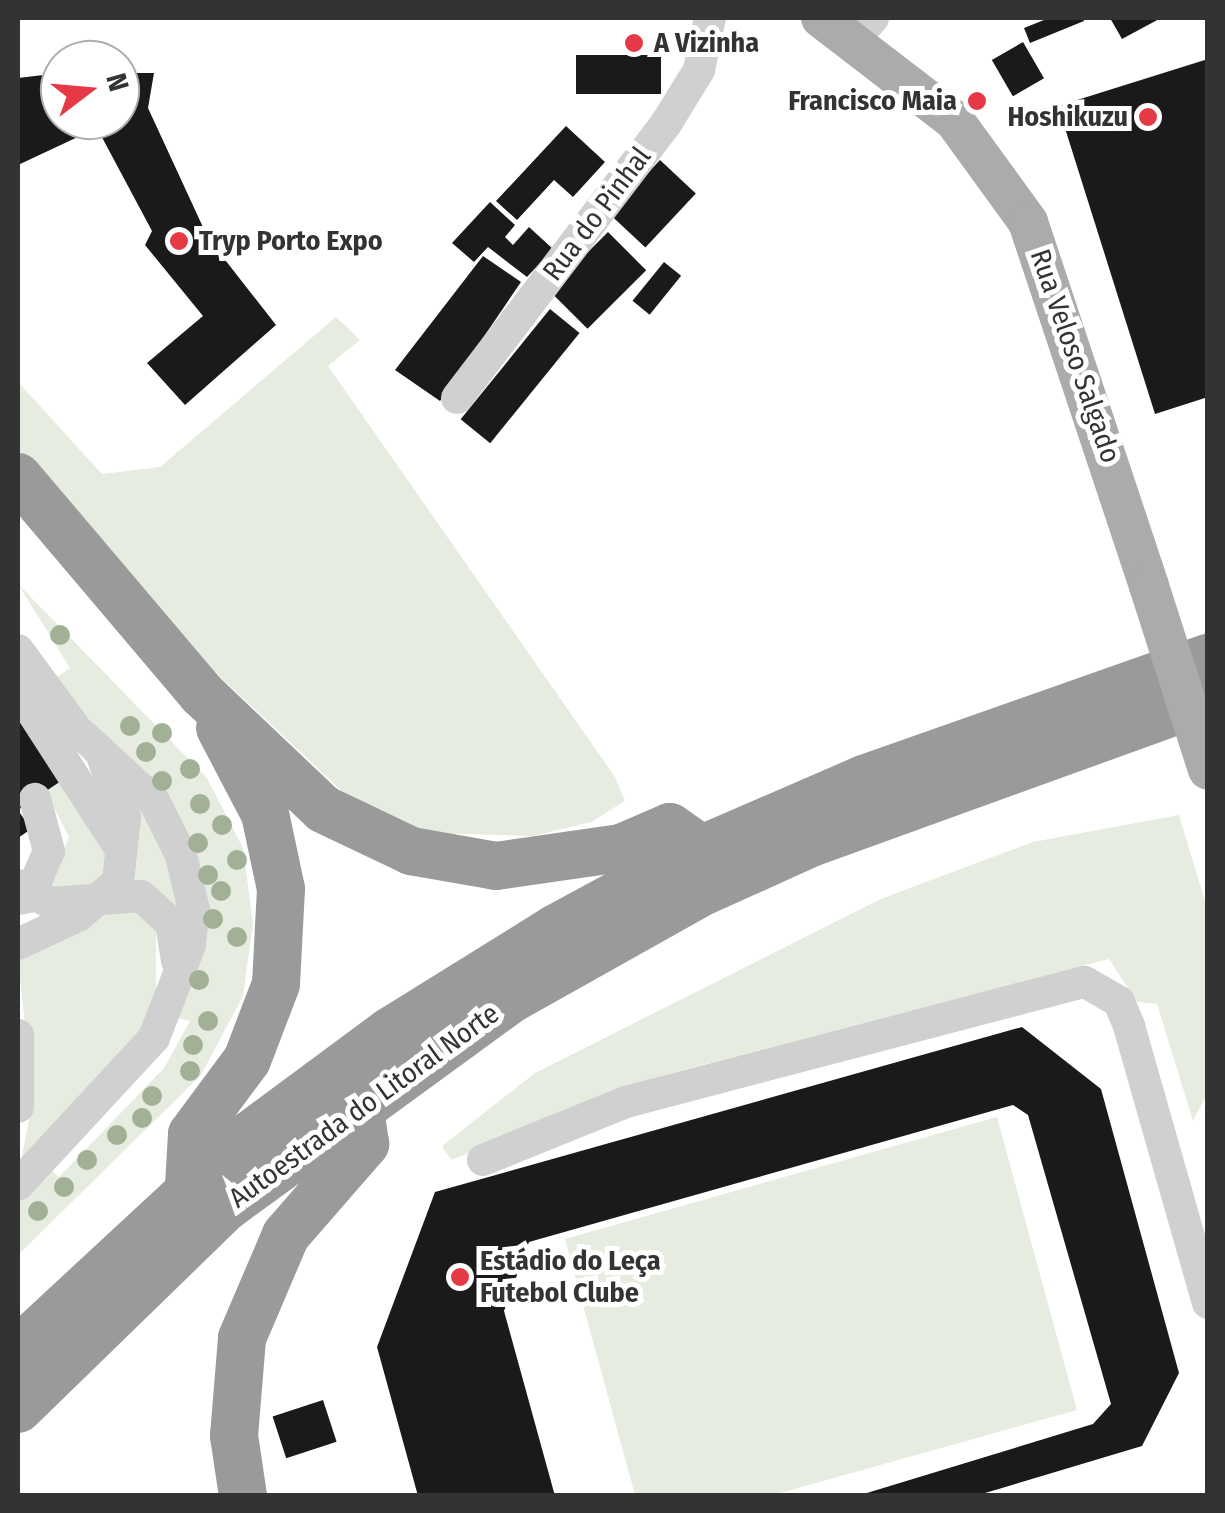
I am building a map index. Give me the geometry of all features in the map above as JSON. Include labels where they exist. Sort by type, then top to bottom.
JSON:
[{"type":"highway","points":[[18,477],[202,694],[323,809],[411,851],[496,866],[621,848],[670,827],[702,850]]},
{"type":"highway","name":"Autoestrada do Litoral Norte","points":[[18,1350],[189,1186],[390,1032],[570,919],[702,850],[937,751],[1208,658]]},
{"type":"highway","points":[[189,1186],[192,1134],[247,1060],[276,984],[281,889],[265,814],[202,694]]},
{"type":"highway","name":"Autoestrada do Litoral Norte","points":[[18,1409],[147,1276],[359,1102],[512,998],[698,894],[882,813],[1208,700]]},
{"type":"highway","points":[[243,1496],[234,1436],[242,1338],[286,1235],[365,1144],[359,1102]]},
{"type":"main road","name":"Rua Veloso Salgado","points":[[850,24],[954,120],[1028,222],[1208,770]]},
{"type":"street","name":"Rua do Pinhal","points":[[457,398],[667,122],[699,70],[710,18]]},
{"type":"street","points":[[18,650],[57,708],[145,788],[181,855],[194,910],[179,981],[138,1061],[18,1185]]},
{"type":"street","points":[[18,690],[97,808],[126,860]]},
{"type":"street","points":[[18,944],[105,898],[126,860],[120,790],[96,745]]},
{"type":"street","points":[[35,798],[50,838],[24,883],[105,898],[141,896],[160,906],[171,923],[179,981]]},
{"type":"street","points":[[482,1160],[626,1102],[1085,982],[1119,1002],[1130,1026],[1208,1303]]},
{"type":"street","points":[[18,1035],[18,1107]]},
{"type":"shaded area","points":[[336,317],[360,340],[328,366],[615,777],[625,801],[591,822],[533,836],[428,833],[345,794],[182,641],[18,449],[18,382],[102,474],[160,467]]},
{"type":"shaded area","points":[[18,584],[207,778],[243,848],[253,924],[243,996],[201,1075],[18,1255],[18,1196],[47,1166],[59,1177],[164,1068],[190,1021],[173,1017],[199,956],[149,780],[52,681],[70,668]]},
{"type":"shaded area","points":[[64,779],[111,862],[98,886],[49,891],[69,837],[46,792]]},
{"type":"shaded area","points":[[128,782],[153,813],[188,919],[132,884]]},
{"type":"shaded area","points":[[1179,815],[1208,911],[1207,1094],[1193,1121],[1157,1004],[1137,1002],[1109,959],[672,1073],[451,1160],[442,1146],[535,1073],[883,898],[1033,842]]},
{"type":"shaded area","points":[[109,910],[138,911],[156,925],[156,1014],[20,1166],[33,1099],[18,961]]},
{"type":"shaded area","points":[[997,1117],[1077,1410],[773,1495],[635,1495],[565,1239]]},
{"type":"building","points":[[1049,18],[1084,21],[1030,43],[1024,28]]},
{"type":"building","points":[[1110,18],[1161,18],[1122,39]]},
{"type":"building","points":[[1023,42],[1044,78],[1013,96],[992,60]]},
{"type":"building","points":[[576,55],[661,55],[661,94],[576,94]]},
{"type":"building","points":[[1208,59],[1208,397],[1155,414],[1058,106]]},
{"type":"building","name":"Tryp Porto Expo","points":[[140,73],[154,73],[148,108],[208,238],[276,325],[185,405],[147,363],[203,316],[145,245],[152,231],[103,140],[140,140]]},
{"type":"building","name":"Tryp Porto Expo","points":[[40,75],[40,140],[71,140],[18,165],[18,78]]},
{"type":"building","points":[[566,126],[605,162],[573,197],[554,180],[517,220],[496,201]]},
{"type":"building","points":[[660,160],[696,193],[645,248],[610,214]]},
{"type":"building","points":[[490,202],[515,225],[505,237],[513,245],[529,227],[553,249],[527,277],[488,247],[474,262],[452,243]]},
{"type":"building","points":[[608,232],[646,270],[587,329],[549,291]]},
{"type":"building","points":[[483,256],[521,282],[440,401],[395,370]]},
{"type":"building","points":[[664,262],[681,276],[650,315],[633,301]]},
{"type":"building","points":[[550,309],[580,333],[490,443],[461,419]]},
{"type":"building","points":[[18,711],[64,779],[18,810]]},
{"type":"building","points":[[18,810],[31,829],[18,838]]},
{"type":"building","name":"Estádio do Leça Futebol Clube","points":[[1022,1027],[1101,1089],[1179,1373],[1142,1446],[975,1496],[857,1496],[1093,1424],[1111,1404],[1028,1115],[1013,1105],[529,1242],[504,1311],[555,1496],[418,1496],[377,1347],[435,1192]]},
{"type":"building","points":[[323,1400],[337,1442],[286,1458],[273,1416]]},
{"type":"place","name":"A Vizinha","points":[[634,43]]},
{"type":"place","name":"Francisco Maia","points":[[977,101]]},
{"type":"place","name":"Hoshikuzu","points":[[1148,117]]},
{"type":"place","name":"Tryp Porto Expo","points":[[179,241]]},
{"type":"place","name":"Estádio do Leça Futebol Clube","points":[[460,1277]]}]
